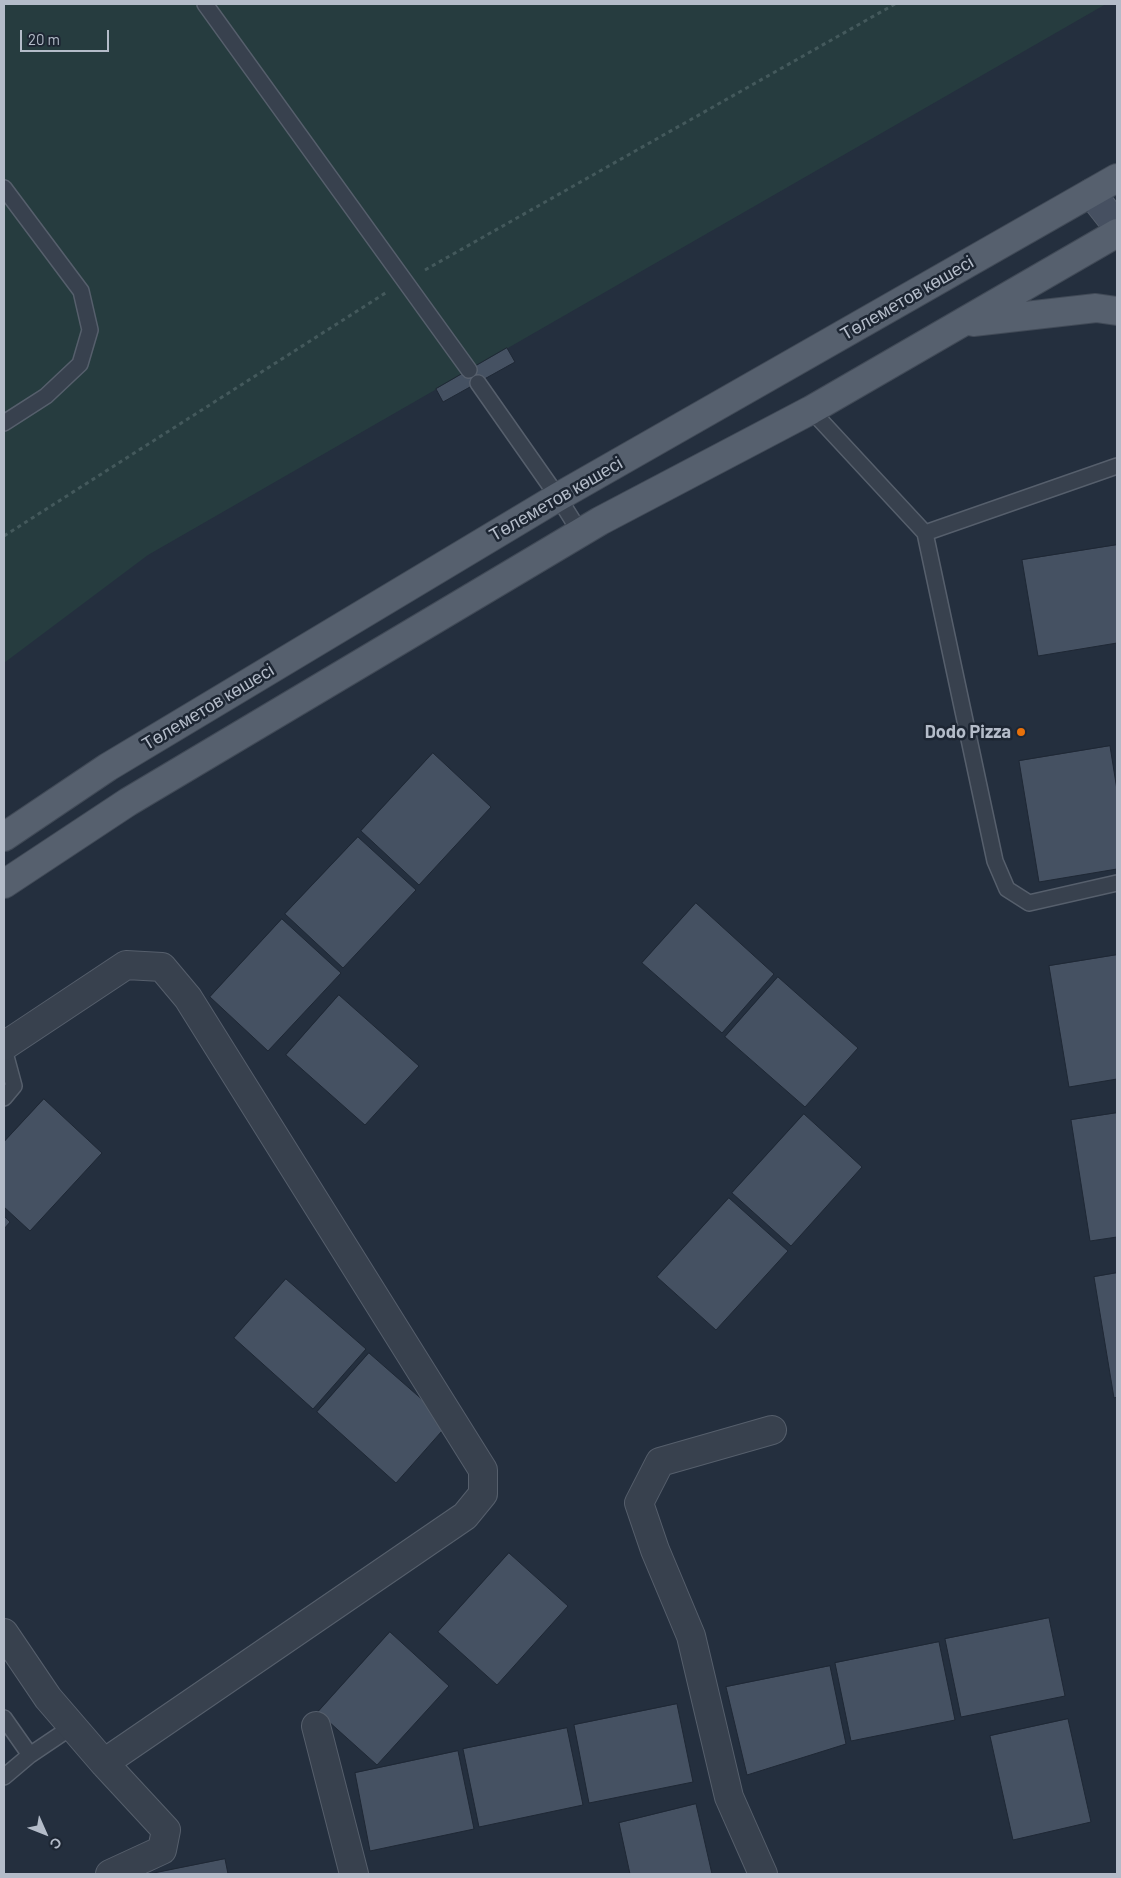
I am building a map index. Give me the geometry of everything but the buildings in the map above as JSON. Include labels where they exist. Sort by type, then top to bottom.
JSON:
[{"type":"main road","name":"Төлеметов көшесі","points":[[4,837],[108,767],[558,497],[1117,178]]},
{"type":"main road","points":[[4,884],[128,802],[580,532],[811,410],[1117,232]]},
{"type":"main road","points":[[961,323],[1096,308],[1117,311]]},
{"type":"street","points":[[1090,193],[1117,226]]},
{"type":"street","points":[[4,1047],[126,965],[162,967],[188,998],[483,1470],[483,1494],[465,1516],[104,1763]]},
{"type":"street","points":[[763,1874],[729,1797],[691,1636],[655,1550],[639,1503],[660,1462],[772,1430]]},
{"type":"street","points":[[4,1633],[48,1698],[104,1763],[166,1830],[162,1850],[110,1874]]},
{"type":"street","points":[[316,1726],[354,1874]]},
{"type":"lane","points":[[205,4],[469,370]]},
{"type":"lane","points":[[4,188],[81,291],[90,330],[80,364],[46,396],[4,423]]},
{"type":"lane","points":[[478,383],[558,497],[580,532]]},
{"type":"lane","points":[[811,410],[925,533],[995,861],[1007,889],[1029,903],[1117,883]]},
{"type":"lane","points":[[925,533],[1117,466]]},
{"type":"lane","points":[[4,1047],[14,1086],[4,1098]]},
{"type":"lane","points":[[4,1718],[30,1756]]},
{"type":"lane","points":[[4,1777],[72,1726]]},
{"type":"path","points":[[4,536],[404,282],[896,4]]},
{"type":"green space","points":[[4,4],[1106,4],[148,555],[4,663]]},
{"type":"place","name":"Dodo Pizza","points":[[1021,732]]}]
